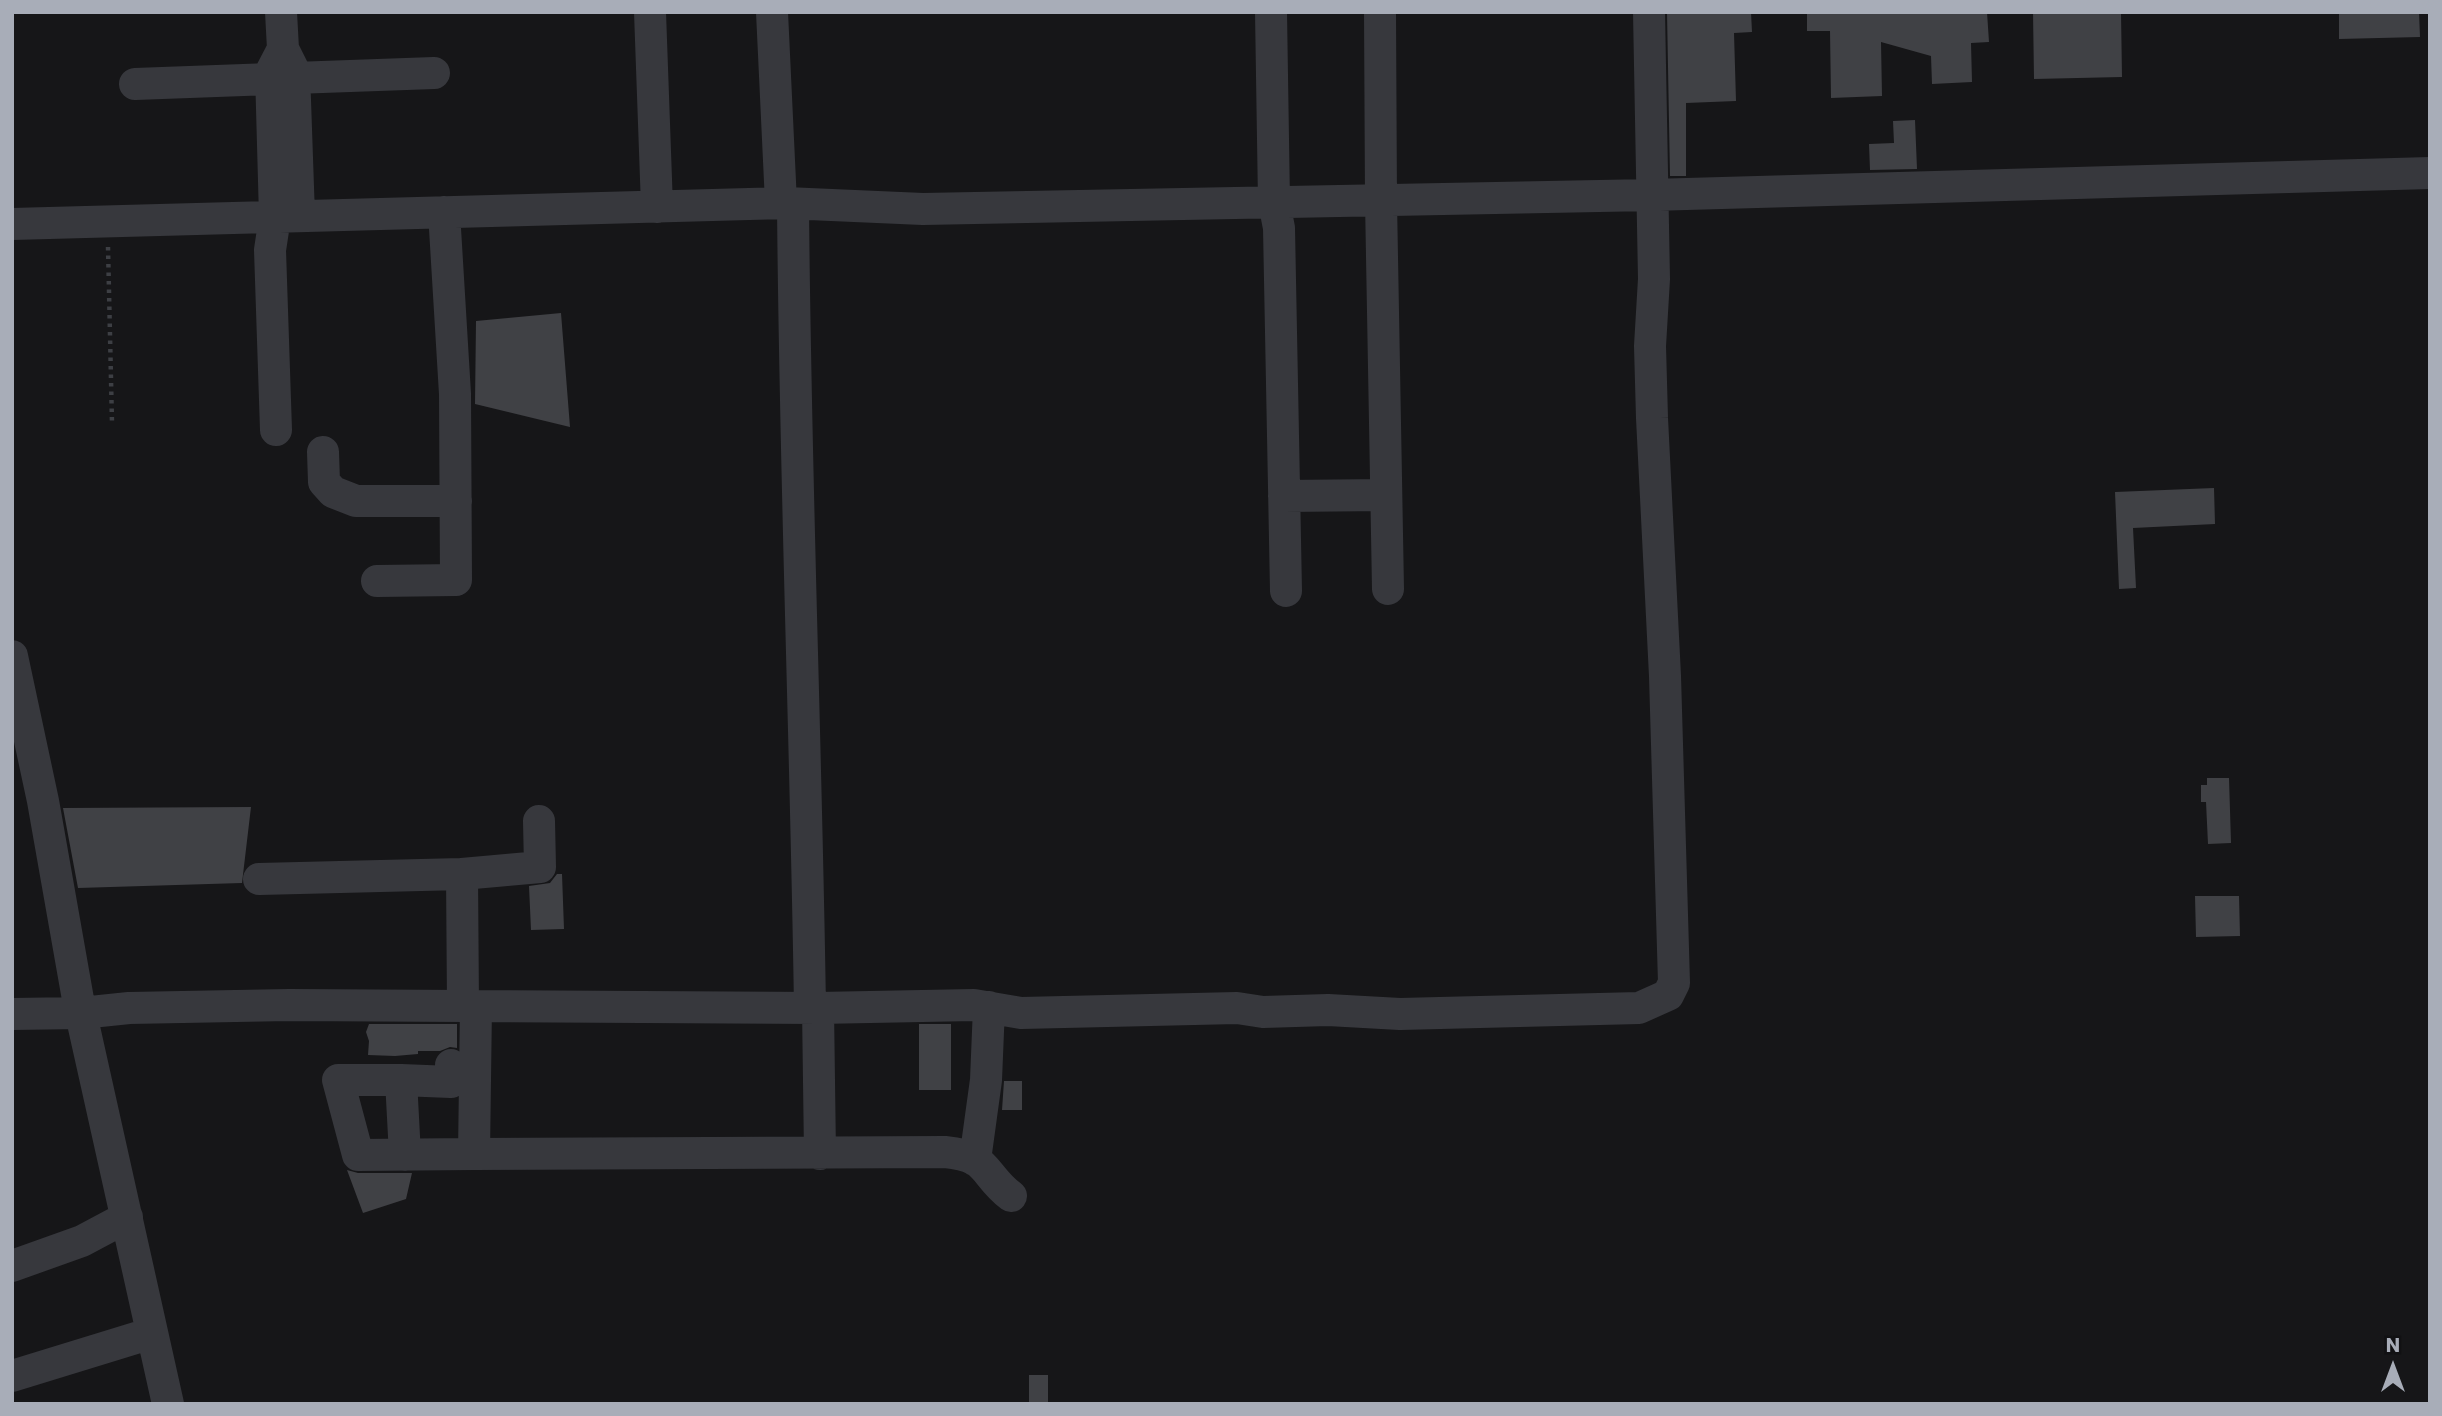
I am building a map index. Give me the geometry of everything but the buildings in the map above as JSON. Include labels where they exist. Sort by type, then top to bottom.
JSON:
[{"type":"street","points":[[281,12],[283,49],[294,71],[283,78]]},
{"type":"street","points":[[650,12],[657,207]]},
{"type":"street","points":[[772,12],[787,204],[820,1154]]},
{"type":"street","points":[[1271,12],[1273,202],[1279,228],[1286,591]]},
{"type":"street","points":[[1380,12],[1388,589]]},
{"type":"street","points":[[12,1014],[81,1013],[129,1008],[814,1008],[974,1005],[1021,1013],[1237,1008],[1263,1012],[1328,1010],[1400,1014],[1639,1008],[1668,995],[1674,983],[1665,676],[1650,346],[1654,279],[1649,12]]},
{"type":"street","points":[[135,84],[433,73]]},
{"type":"street","points":[[276,430],[270,250],[287,217],[283,78]]},
{"type":"street","points":[[12,224],[787,204],[923,209],[1381,201],[2430,173]]},
{"type":"street","points":[[377,581],[456,580],[455,394],[444,212]]},
{"type":"street","points":[[323,452],[324,482],[333,492],[356,501],[456,501]]},
{"type":"street","points":[[1284,496],[1387,495]]},
{"type":"street","points":[[12,656],[43,801],[81,1013],[168,1404]]},
{"type":"street","points":[[259,879],[462,874],[540,867],[539,821]]},
{"type":"street","points":[[462,874],[470,1006],[474,1154]]},
{"type":"street","points":[[975,1160],[986,1080],[989,1007]]},
{"type":"street","points":[[451,1065],[451,1082],[338,1080],[358,1155],[945,1152],[967,1155],[984,1165],[1002,1189],[1011,1196]]},
{"type":"street","points":[[401,1080],[405,1154]]},
{"type":"street","points":[[12,1266],[82,1241],[127,1217]]},
{"type":"street","points":[[12,1376],[152,1333]]},
{"type":"path","points":[[107,221],[112,423]]}]
